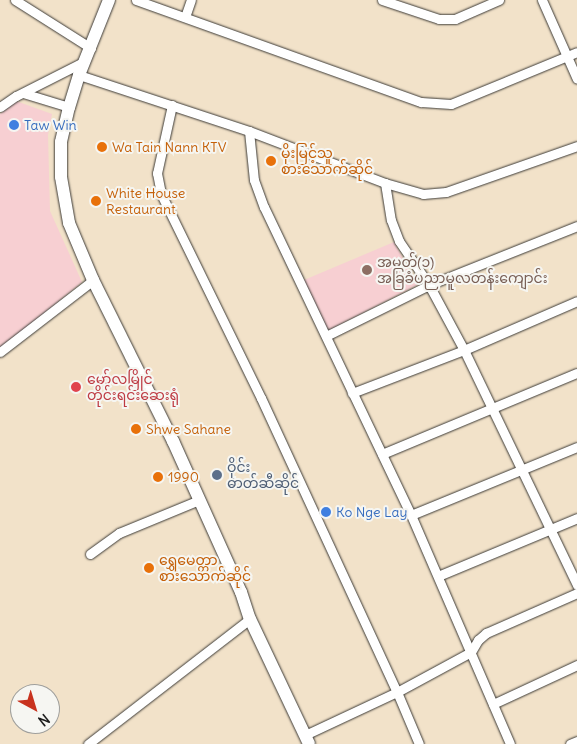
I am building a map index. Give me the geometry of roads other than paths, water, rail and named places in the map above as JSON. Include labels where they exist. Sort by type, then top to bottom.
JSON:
[{"type":"main road","points":[[109,0],[79,75],[61,142],[61,177],[69,223],[92,280],[199,500],[241,592],[250,618],[307,740]]},
{"type":"street","points":[[15,0],[91,48]]},
{"type":"street","points":[[136,0],[421,102],[451,104],[577,52]]},
{"type":"street","points":[[185,17],[192,0]]},
{"type":"street","points":[[382,0],[439,19],[455,19],[499,0]]},
{"type":"street","points":[[542,0],[577,79]]},
{"type":"street","points":[[0,107],[23,92],[85,61]]},
{"type":"street","points":[[79,75],[249,131],[384,183],[423,194],[446,192],[577,146]]},
{"type":"street","points":[[23,92],[69,107]]},
{"type":"street","points":[[172,105],[157,173],[161,194],[244,363],[397,692],[419,744]]},
{"type":"street","points":[[249,131],[254,180],[261,198],[438,576],[510,744]]},
{"type":"street","points":[[384,183],[390,220],[399,241],[429,285],[464,350],[490,408],[577,585]]},
{"type":"street","points":[[326,336],[429,285],[577,226]]},
{"type":"street","points":[[0,352],[92,280]]},
{"type":"street","points":[[352,393],[464,350],[577,301]]},
{"type":"street","points":[[382,454],[577,373]]},
{"type":"street","points":[[410,515],[577,446]]},
{"type":"street","points":[[90,554],[119,533],[199,500]]},
{"type":"street","points":[[438,576],[577,518]]},
{"type":"street","points":[[307,740],[471,652],[478,640],[486,633],[577,593]]},
{"type":"street","points":[[88,744],[250,618]]},
{"type":"street","points":[[493,704],[577,665]]},
{"type":"street","points":[[570,744],[577,741]]},
{"type":"place","name":"Taw Win","points":[[14,125]]},
{"type":"place","name":"Wa Tain Nann KTV","points":[[102,147]]},
{"type":"place","name":"မိုးမြင့်သူ စားသောက်ဆိုင်","points":[[271,161]]},
{"type":"place","name":"White House Restaurant","points":[[96,201]]},
{"type":"place","name":"အမှတ်(၁) အခြခံပညာမူလတန်းကျောင်း","points":[[367,270]]},
{"type":"place","name":"မော်လမြိုင် တိုင်းရင်းဆေးရုံ","points":[[76,387]]},
{"type":"place","name":"Shwe Sahane","points":[[136,429]]},
{"type":"place","name":"ဝိုင်း ဓာတ်ဆီဆိုင်","points":[[217,475]]},
{"type":"place","name":"1990","points":[[158,477]]},
{"type":"place","name":"Ko Nge Lay","points":[[326,512]]},
{"type":"place","name":"ရွှေမေတ္တာ စားသောက်ဆိုင်","points":[[149,568]]}]
